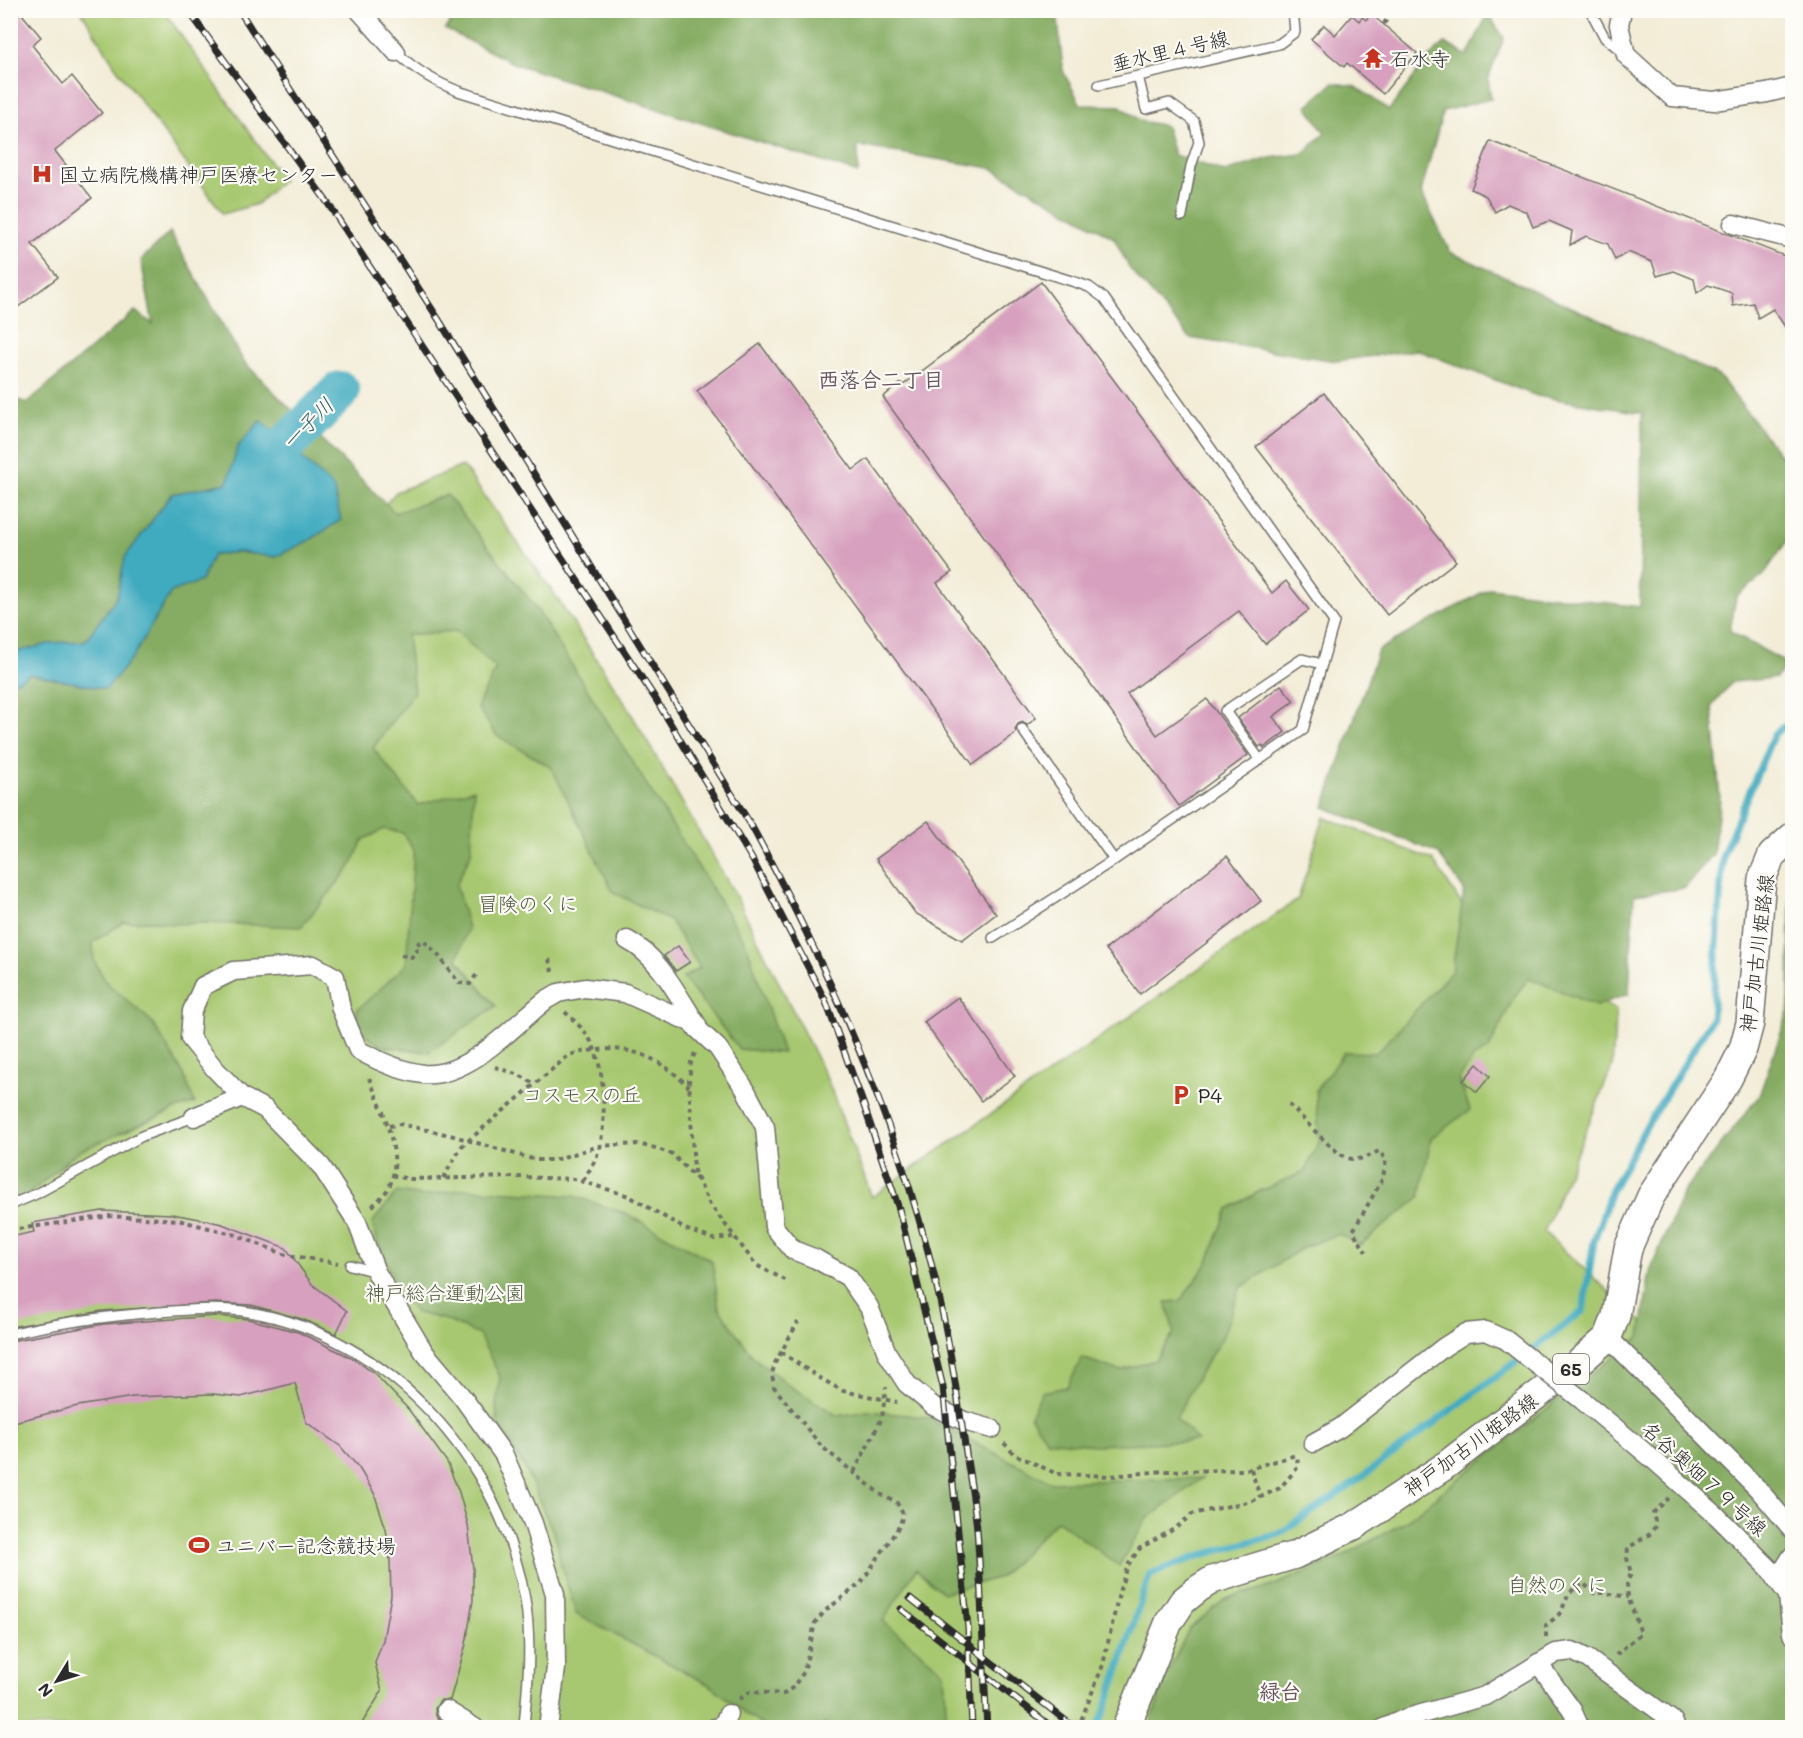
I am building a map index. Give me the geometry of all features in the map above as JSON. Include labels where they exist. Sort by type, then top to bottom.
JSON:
[{"type":"main road","name":"神戸加古川姫路線","points":[[1126,1728],[1169,1622],[1183,1600],[1212,1580],[1295,1555],[1354,1526],[1442,1468],[1574,1367],[1608,1337],[1616,1316],[1628,1248],[1651,1196],[1728,1079],[1743,1049],[1750,1023],[1762,879],[1772,855],[1792,837]]},
{"type":"street","points":[[358,10],[396,52]]},
{"type":"street","points":[[1619,15],[1626,55],[1672,97],[1714,101],[1792,87]]},
{"type":"street","points":[[1733,224],[1792,239]]},
{"type":"street","points":[[627,940],[642,948],[705,1036]]},
{"type":"street","points":[[548,1728],[556,1668],[555,1594],[533,1523],[504,1455],[463,1398],[424,1352],[376,1272],[357,1222],[321,1166],[266,1109],[242,1097],[190,1038],[192,1011],[203,986],[234,971],[313,965],[335,977],[341,1009],[358,1050],[385,1064],[423,1074],[451,1070],[480,1055],[558,993],[585,988],[625,993],[690,1022],[718,1048],[745,1089],[765,1127],[774,1227],[793,1250],[816,1259],[848,1277],[869,1306],[887,1353],[907,1384],[933,1406],[964,1421],[992,1428]]},
{"type":"street","points":[[194,1117],[242,1097]]},
{"type":"street","name":"名谷奥畑７９号線","points":[[1313,1443],[1340,1428],[1466,1332],[1486,1331],[1506,1340],[1582,1400],[1680,1483],[1732,1531],[1769,1568],[1788,1594],[1792,1634]]},
{"type":"street","points":[[1608,1337],[1758,1489],[1792,1529]]},
{"type":"street","points":[[1777,1580],[1792,1556]]},
{"type":"street","points":[[1384,1728],[1404,1719],[1485,1696],[1556,1653],[1572,1651],[1673,1721],[1676,1728]]},
{"type":"street","points":[[1542,1661],[1572,1710],[1580,1728]]},
{"type":"street","points":[[446,1710],[475,1728]]},
{"type":"street","points":[[715,1728],[722,1727],[729,1714]]},
{"type":"lane","name":"垂水里４号線","points":[[1099,85],[1280,44],[1295,32],[1293,10]]},
{"type":"lane","points":[[1590,10],[1605,38],[1626,55]]},
{"type":"lane","points":[[396,52],[413,68],[443,86],[1078,283],[1096,291],[1111,305],[1334,622],[1303,730],[1114,860],[993,938]]},
{"type":"lane","points":[[1138,76],[1146,109],[1169,103],[1194,121],[1199,142],[1191,166],[1182,216]]},
{"type":"lane","points":[[1260,760],[1226,711],[1302,659],[1322,664]]},
{"type":"lane","points":[[1022,729],[1114,860]]},
{"type":"lane","points":[[10,1204],[36,1194],[142,1136],[194,1117]]},
{"type":"lane","points":[[350,1265],[376,1272]]},
{"type":"lane","points":[[10,1334],[48,1325],[119,1315],[197,1309],[249,1312],[314,1331],[361,1354],[381,1369],[426,1408],[455,1441],[486,1487],[498,1510],[519,1575],[528,1624],[530,1665],[524,1726]]},
{"type":"path","points":[[1384,24],[1392,10]]},
{"type":"path","points":[[401,955],[412,957],[417,953],[416,945],[423,940],[438,955],[459,983],[470,984],[477,974]]},
{"type":"path","points":[[544,1002],[562,1010],[579,1025],[595,1051],[601,1067],[602,1131],[598,1153],[583,1181]]},
{"type":"path","points":[[705,1036],[691,1062],[689,1087],[694,1171],[709,1203],[756,1265],[789,1282]]},
{"type":"path","points":[[357,1222],[388,1188],[394,1168],[389,1126],[358,1050]]},
{"type":"path","points":[[443,1178],[468,1140],[569,1055],[624,1050],[642,1053],[674,1072],[689,1087]]},
{"type":"path","points":[[471,1060],[519,1075],[536,1084]]},
{"type":"path","points":[[1289,1104],[1331,1145],[1349,1159],[1362,1159],[1379,1151],[1386,1160],[1383,1178],[1353,1231],[1366,1252]]},
{"type":"path","points":[[389,1126],[400,1124],[468,1140],[536,1160],[554,1160],[599,1146],[637,1144],[672,1154],[698,1179]]},
{"type":"path","points":[[392,1175],[408,1179],[516,1177],[574,1179],[629,1196],[685,1229],[713,1239],[733,1237]]},
{"type":"path","points":[[10,1230],[110,1216],[178,1220],[236,1235],[286,1254],[350,1265]]},
{"type":"path","points":[[729,1714],[740,1698],[750,1692],[784,1694],[792,1688],[804,1672],[815,1623],[825,1611],[861,1583],[900,1525],[903,1514],[897,1503],[880,1494],[821,1446],[774,1387],[772,1374],[798,1322]]},
{"type":"path","points":[[781,1352],[843,1391],[884,1400],[933,1406]]},
{"type":"path","points":[[854,1472],[882,1418]]},
{"type":"path","points":[[992,1428],[1014,1454],[1057,1473],[1111,1476],[1164,1471],[1245,1470],[1297,1455],[1298,1467],[1280,1488],[1252,1501],[1192,1514],[1176,1528],[1140,1548],[1128,1564],[1103,1665],[1077,1728]]},
{"type":"path","points":[[1251,1469],[1260,1497]]},
{"type":"path","points":[[1601,1669],[1641,1633],[1628,1597],[1627,1584],[1630,1573],[1628,1548],[1650,1534],[1656,1525],[1653,1513],[1670,1497],[1680,1483]]},
{"type":"path","points":[[1542,1661],[1546,1625],[1561,1613],[1565,1599],[1572,1589],[1583,1583],[1594,1593],[1628,1597]]},
{"type":"green space","points":[[461,10],[1057,11],[1063,71],[1081,105],[1120,106],[1141,121],[1166,126],[1174,155],[1225,172],[1270,158],[1302,154],[1325,133],[1307,106],[1333,83],[1355,86],[1389,110],[1430,56],[1445,43],[1467,56],[1488,14],[1504,38],[1488,79],[1491,99],[1443,111],[1421,192],[1450,252],[1719,376],[1792,470],[1792,533],[1763,576],[1736,597],[1730,631],[1788,664],[1776,678],[1732,682],[1712,706],[1720,799],[1713,854],[1685,888],[1634,895],[1629,994],[1596,1006],[1529,978],[1514,997],[1489,1049],[1474,1057],[1459,1079],[1470,1110],[1431,1138],[1420,1197],[1360,1245],[1339,1234],[1304,1247],[1240,1288],[1223,1336],[1176,1418],[1198,1441],[1095,1445],[1047,1440],[1030,1416],[1042,1392],[1067,1387],[1082,1358],[1120,1371],[1155,1360],[1174,1333],[1166,1302],[1180,1301],[1207,1264],[1228,1209],[1260,1191],[1304,1172],[1319,1142],[1316,1090],[1344,1052],[1376,1053],[1452,971],[1464,890],[1438,853],[1324,807],[1378,650],[1490,588],[1640,607],[1642,413],[1537,396],[1417,350],[1336,361],[1190,338],[1130,269],[1114,238],[991,168],[858,146],[858,173],[515,64],[445,29]]},
{"type":"green space","points":[[81,11],[164,11],[283,180],[257,204],[223,214],[115,66]]},
{"type":"green space","points":[[170,232],[244,362],[395,513],[447,495],[536,608],[746,943],[783,1053],[739,1049],[683,978],[700,967],[670,921],[613,892],[551,767],[496,735],[477,707],[496,668],[456,631],[407,635],[414,692],[373,748],[418,805],[474,789],[471,853],[456,885],[468,928],[457,959],[496,1006],[429,1052],[380,1046],[357,1028],[357,1010],[406,965],[414,851],[403,833],[384,829],[363,840],[350,868],[301,927],[173,924],[153,921],[124,922],[93,942],[94,960],[106,982],[152,1022],[183,1073],[195,1103],[77,1152],[11,1210],[11,684],[30,674],[106,689],[171,592],[201,581],[213,555],[239,552],[275,557],[310,540],[340,520],[238,446],[227,483],[172,494],[125,557],[117,597],[85,641],[52,643],[11,655],[11,398],[27,403],[135,311],[153,324],[141,260]]},
{"type":"green space","name":"神戸総合運動公園","points":[[463,466],[553,592],[628,708],[737,898],[828,1081],[872,1197],[1298,899],[1324,817],[1433,860],[1481,934],[1616,1010],[1612,1067],[1544,1232],[1657,1336],[1792,1727],[11,1727],[11,767],[359,535],[396,492]]},
{"type":"green space","name":"自然のくに","points":[[1792,886],[1792,1727],[1150,1728],[1163,1683],[1189,1629],[1225,1599],[1272,1586],[1339,1558],[1402,1524],[1640,1337],[1650,1271],[1684,1191],[1759,1096],[1789,1010],[1790,889]]},
{"type":"green space","points":[[465,1189],[574,1196],[627,1214],[712,1261],[719,1308],[753,1357],[791,1387],[838,1416],[867,1411],[926,1417],[1051,1482],[1202,1478],[1146,1520],[1119,1566],[1057,1520],[1000,1577],[943,1593],[916,1569],[883,1621],[944,1672],[947,1727],[833,1728],[825,1723],[822,1727],[765,1727],[713,1687],[576,1614],[561,1564],[557,1541],[525,1468],[498,1425],[496,1406],[500,1377],[479,1335],[446,1320],[414,1312],[389,1269],[372,1223],[397,1192],[423,1196]]},
{"type":"water","points":[[261,420],[333,487],[341,520],[310,540],[275,557],[239,552],[213,555],[201,581],[171,592],[133,657],[106,689],[30,674],[11,684],[12,653],[52,643],[85,641],[117,597],[125,557],[172,494],[227,483],[238,446]]},
{"type":"building","name":"国立病院機構神戸医療センター","points":[[21,13],[41,37],[32,45],[63,84],[72,76],[102,113],[55,151],[92,198],[32,244],[58,277],[10,313],[10,21]]},
{"type":"building","name":"石水寺","points":[[1371,14],[1417,53],[1383,94],[1347,63],[1344,67],[1311,39],[1324,25],[1335,35],[1352,15],[1359,21],[1362,17],[1366,20]]},
{"type":"building","points":[[1490,141],[1792,259],[1792,337],[1773,309],[1758,318],[1753,303],[1733,306],[1732,293],[1708,285],[1697,293],[1694,279],[1674,271],[1657,276],[1652,262],[1628,252],[1615,260],[1608,244],[1586,236],[1570,245],[1572,231],[1549,221],[1533,227],[1527,212],[1508,204],[1495,212],[1486,196],[1471,189]]},
{"type":"building","points":[[1041,282],[1272,593],[1286,581],[1309,610],[1265,644],[1239,611],[1127,694],[1157,735],[1207,699],[1248,755],[1179,806],[883,397],[901,383],[903,385]]},
{"type":"building","points":[[760,344],[853,470],[868,459],[952,572],[937,583],[1036,718],[1027,725],[1022,722],[1018,724],[1015,729],[1016,733],[973,765],[697,391]]},
{"type":"building","points":[[1324,393],[1456,561],[1387,615],[1256,447]]},
{"type":"building","points":[[1281,685],[1294,701],[1273,717],[1285,732],[1264,748],[1262,745],[1259,747],[1238,718]]},
{"type":"building","points":[[928,821],[996,914],[962,940],[915,913],[876,859]]},
{"type":"building","points":[[1227,856],[1261,901],[1140,994],[1106,949]]},
{"type":"building","points":[[678,946],[690,962],[676,971],[664,956]]},
{"type":"building","points":[[958,997],[1015,1076],[981,1101],[924,1022]]},
{"type":"building","points":[[1477,1064],[1490,1076],[1477,1092],[1463,1081]]},
{"type":"building","points":[[102,1211],[172,1214],[200,1219],[222,1224],[286,1248],[312,1284],[347,1311],[336,1334],[302,1319],[251,1305],[215,1303],[102,1311],[10,1327],[10,1237],[34,1232],[32,1223]]},
{"type":"building","points":[[215,1316],[248,1319],[298,1332],[352,1358],[375,1374],[409,1410],[447,1462],[459,1492],[468,1525],[473,1569],[473,1600],[466,1644],[450,1700],[440,1700],[435,1709],[436,1716],[442,1721],[440,1728],[359,1728],[382,1691],[375,1663],[383,1640],[391,1596],[386,1529],[374,1493],[359,1468],[340,1446],[306,1422],[295,1383],[241,1397],[213,1394],[133,1397],[78,1406],[10,1423],[10,1341],[104,1324]]},
{"type":"waterway","name":"一子川","points":[[275,456],[340,391]]},
{"type":"waterway","points":[[1098,1728],[1150,1574],[1202,1555],[1279,1534],[1354,1483],[1583,1311],[1594,1241],[1611,1191],[1647,1125],[1712,1019],[1723,854],[1774,734],[1792,721]]},
{"type":"railway","points":[[188,10],[325,199],[655,698],[752,859],[826,1002],[899,1209],[943,1387],[968,1628],[972,1728]]},
{"type":"railway","points":[[239,10],[439,320],[751,825],[803,926],[850,1030],[872,1082],[910,1190],[926,1244],[943,1317],[977,1529],[987,1728]]},
{"type":"railway","points":[[910,1598],[1075,1728]]},
{"type":"railway","points":[[901,1609],[1053,1728]]},
{"type":"place","name":"石水寺","points":[[1373,58]]},
{"type":"place","name":"国立病院機構神戸医療センター","points":[[42,174]]},
{"type":"place","name":"P4","points":[[1181,1095]]},
{"type":"place","name":"ユニバー記念競技場","points":[[199,1545]]},
{"type":"district","name":"西落合二丁目","points":[[881,378]]},
{"type":"district","name":"緑台","points":[[1280,1690]]},
{"type":"park label","name":"冒険のくに","points":[[528,903]]},
{"type":"park label","name":"コスモスの丘","points":[[582,1094]]}]
